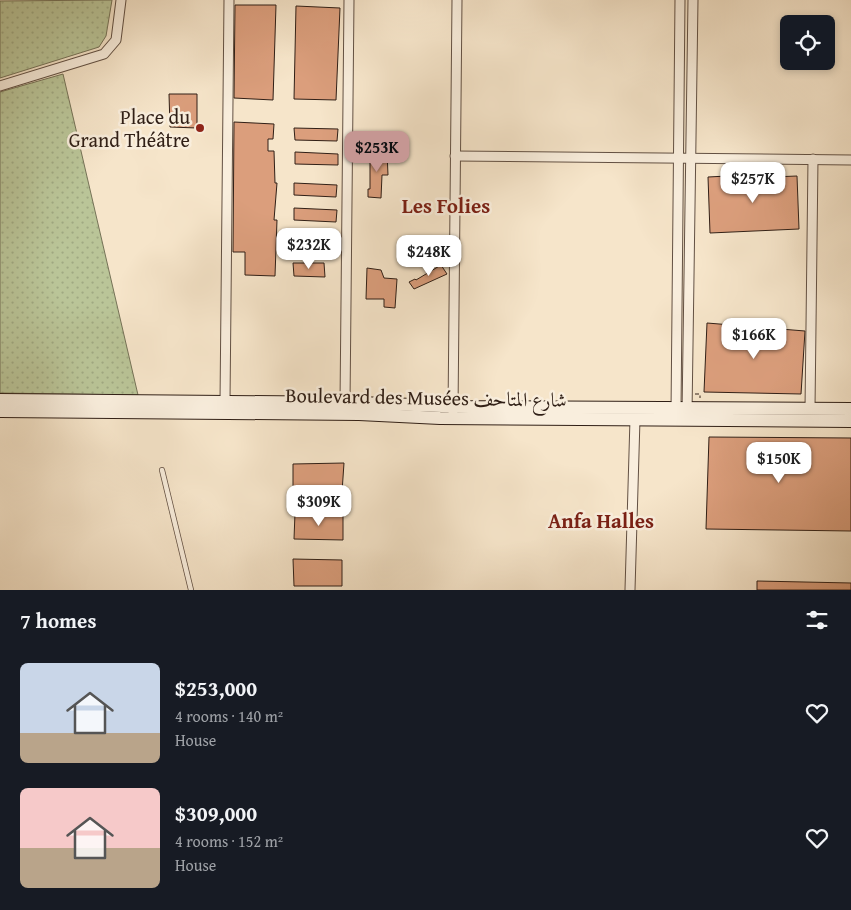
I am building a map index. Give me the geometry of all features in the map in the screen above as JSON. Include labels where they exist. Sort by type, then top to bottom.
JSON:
[{"type":"street","points":[[0,86],[104,54],[116,40],[120,0]]},
{"type":"street","points":[[224,402],[229,0]]},
{"type":"street","points":[[345,403],[348,0]]},
{"type":"street","points":[[453,413],[457,0]]},
{"type":"street","points":[[680,0],[679,158],[682,413]]},
{"type":"street","points":[[682,413],[691,158],[693,0]]},
{"type":"street","points":[[455,156],[851,160]]},
{"type":"street","points":[[810,409],[814,159]]},
{"type":"street","name":"Boulevard des Musées شارع المتاحف","points":[[0,400],[345,403],[453,413],[635,419],[682,413],[851,420]]},
{"type":"street","name":"Boulevard des Musées شارع المتاحف","points":[[0,411],[359,414],[682,413],[851,409]]},
{"type":"street","points":[[630,590],[635,419]]},
{"type":"lane","points":[[162,470],[191,590]]},
{"type":"green space","points":[[112,0],[106,36],[99,47],[0,78],[0,1]]},
{"type":"green space","points":[[63,74],[138,395],[0,393],[0,92]]},
{"type":"building","points":[[235,5],[276,5],[273,100],[234,98]]},
{"type":"building","points":[[296,6],[340,8],[336,100],[294,99]]},
{"type":"building","points":[[169,94],[197,94],[197,128],[170,127]]},
{"type":"building","points":[[234,122],[274,124],[273,139],[268,139],[268,151],[274,151],[275,183],[277,183],[274,220],[277,220],[275,276],[245,275],[245,252],[233,252]]},
{"type":"building","points":[[294,128],[338,129],[337,141],[295,140]]},
{"type":"building","points":[[295,152],[338,154],[338,165],[295,164]]},
{"type":"building","points":[[387,152],[388,175],[382,175],[381,198],[368,197],[368,189],[370,189],[370,161],[368,161],[367,153]]},
{"type":"building","points":[[747,175],[747,178],[797,176],[799,229],[710,233],[708,177]]},
{"type":"building","points":[[294,183],[337,185],[336,197],[294,195]]},
{"type":"building","points":[[294,208],[337,210],[336,222],[294,220]]},
{"type":"building","points":[[296,234],[326,235],[325,246],[295,245]]},
{"type":"building","points":[[293,263],[324,263],[325,277],[294,276]]},
{"type":"building","points":[[441,265],[447,274],[414,289],[409,282],[416,280]]},
{"type":"building","points":[[367,268],[381,270],[384,278],[397,279],[395,308],[384,307],[384,299],[366,299]]},
{"type":"building","points":[[707,323],[805,331],[801,394],[704,392]]},
{"type":"building","points":[[709,437],[851,438],[851,531],[706,529]]},
{"type":"building","points":[[344,463],[342,492],[293,489],[293,464]]},
{"type":"building","points":[[295,513],[343,514],[343,540],[294,539]]},
{"type":"building","points":[[293,559],[342,560],[342,586],[294,586]]},
{"type":"building","points":[[757,581],[851,583],[851,590],[757,590]]},
{"type":"place","name":"Place du Grand Théâtre","points":[[200,128]]},
{"type":"district","name":"Les Folies","points":[[446,205]]},
{"type":"district","name":"Anfa Halles","points":[[601,520]]}]
